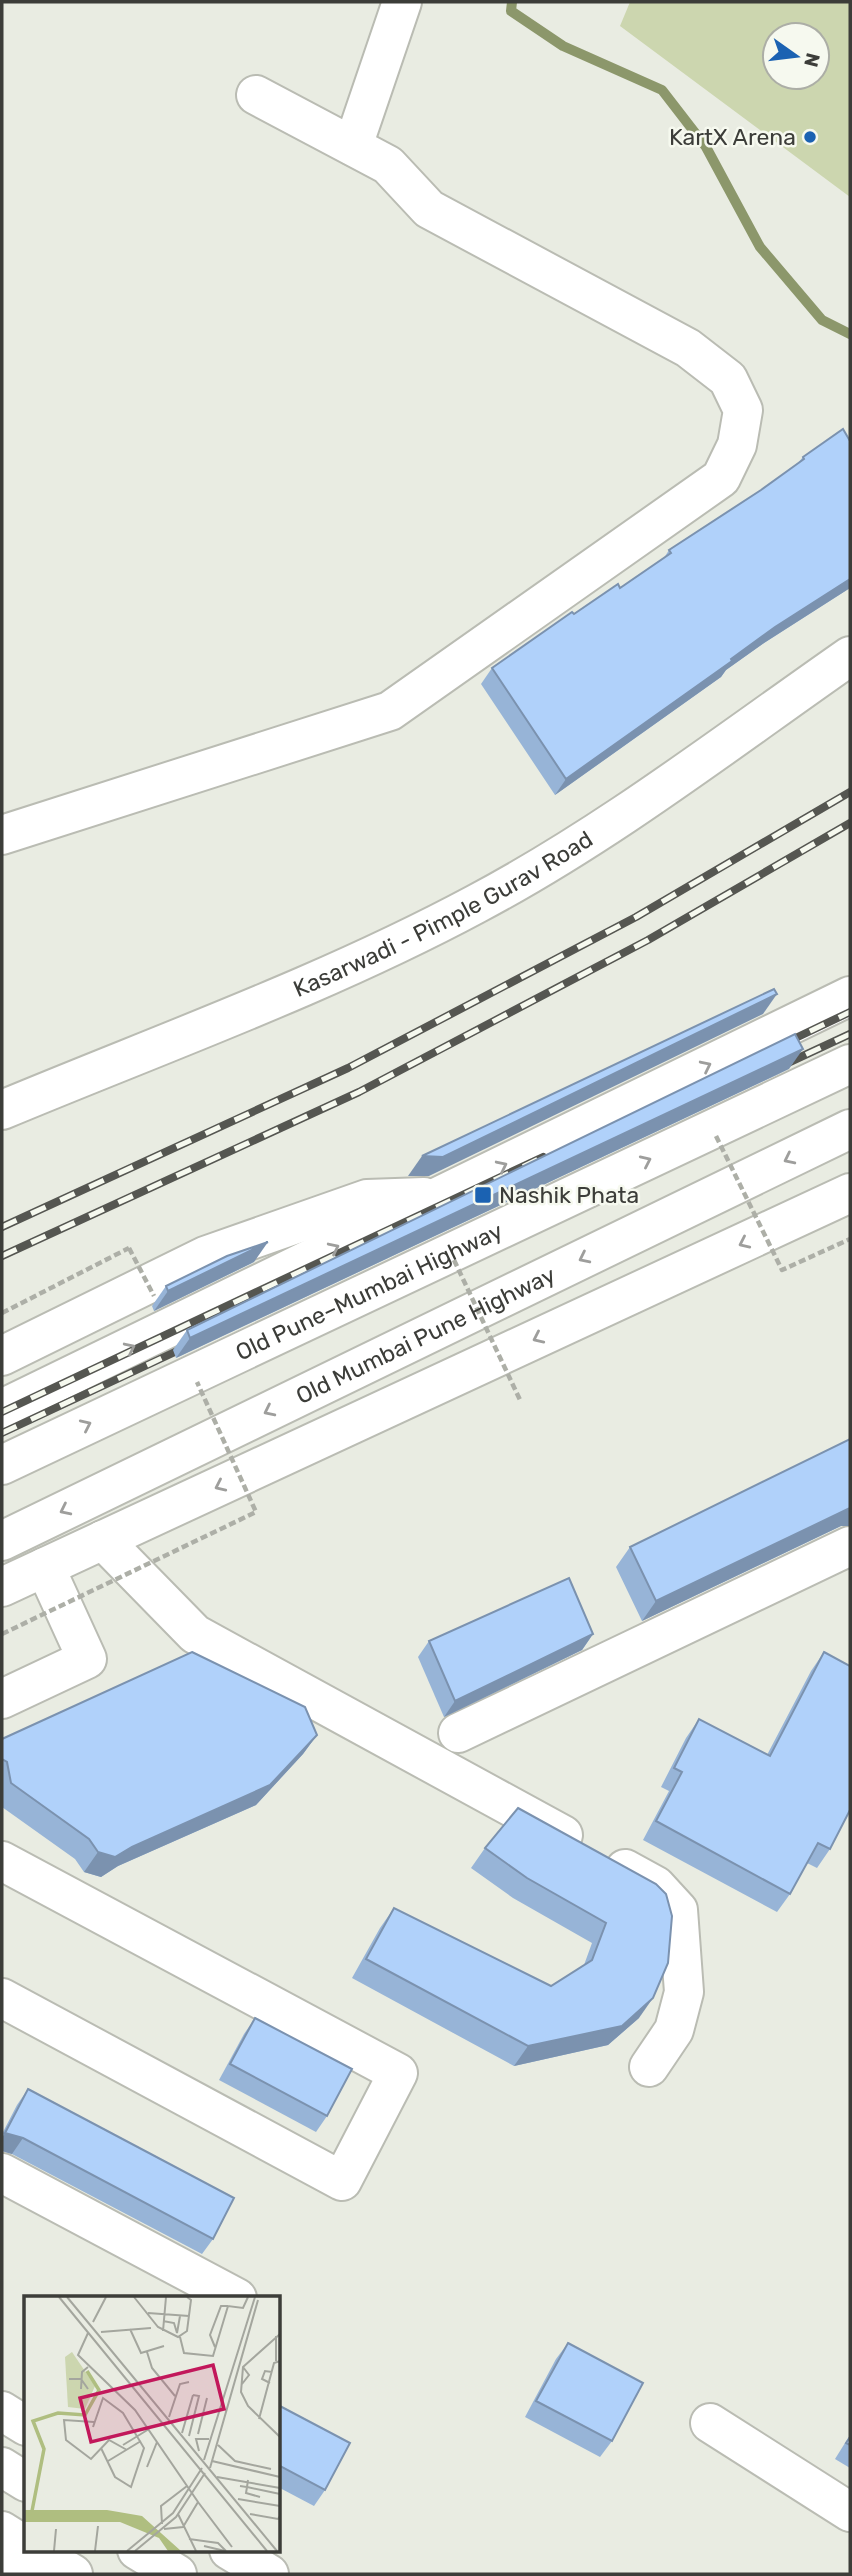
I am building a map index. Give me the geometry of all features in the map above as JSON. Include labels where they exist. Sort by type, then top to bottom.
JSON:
[{"type":"main road","points":[[353,146],[402,2]]},
{"type":"main road","points":[[2,835],[390,711],[721,478],[737,445],[743,410],[728,379],[688,348],[429,209],[387,165],[256,95]]},
{"type":"main road","name":"Kasarwadi - Pimple Gurav Road","points":[[2,1110],[382,952],[476,904],[552,862],[850,656]]},
{"type":"main road","points":[[2,1409],[850,996]]},
{"type":"main road","name":"Old Pune–Mumbai Highway","points":[[2,1465],[850,1064]]},
{"type":"main road","name":"Old Mumbai Pune Highway","points":[[2,1541],[850,1129]]},
{"type":"main road","points":[[2,1587],[850,1193]]},
{"type":"main road","points":[[2,1356],[205,1256],[367,1199],[440,1196]]},
{"type":"main road","points":[[103,1540],[195,1634],[656,1885],[678,1910],[684,1992],[674,2030],[649,2067]]},
{"type":"main road","points":[[458,1734],[850,1546]]},
{"type":"main road","points":[[2,1699],[87,1659],[45,1567]]},
{"type":"main road","points":[[2,1861],[398,2073],[342,2180],[2,1998]]},
{"type":"main road","points":[[2,2173],[233,2296]]},
{"type":"main road","points":[[2,2411],[24,2425]]},
{"type":"main road","points":[[710,2423],[850,2512]]},
{"type":"main road","points":[[2,2467],[24,2481]]},
{"type":"main road","points":[[2,2531],[24,2545]]},
{"type":"main road","points":[[36,2552],[73,2574]]},
{"type":"main road","points":[[140,2552],[177,2574]]},
{"type":"main road","points":[[232,2552],[269,2574]]},
{"type":"main road","points":[[2,2558],[29,2574]]},
{"type":"path","points":[[716,1136],[782,1270],[850,1239]]},
{"type":"path","points":[[2,1313],[129,1248],[154,1296]]},
{"type":"path","points":[[454,1260],[521,1402]]},
{"type":"path","points":[[2,1633],[256,1512],[197,1382]]},
{"type":"green space","name":"KartX Arena","points":[[630,2],[850,2],[850,197],[620,26]]},
{"type":"building","points":[[843,429],[850,441],[850,579],[775,627],[731,659],[732,661],[566,779],[492,668],[572,612],[574,614],[618,584],[620,588],[671,553],[669,550],[761,490]]},
{"type":"building","points":[[774,989],[777,994],[443,1157],[422,1156]]},
{"type":"building","points":[[795,1034],[803,1049],[190,1338],[187,1330]]},
{"type":"building","points":[[268,1242],[168,1291],[166,1286],[227,1256]]},
{"type":"building","points":[[850,1439],[850,1508],[656,1601],[630,1547]]},
{"type":"building","points":[[569,1578],[593,1634],[455,1701],[429,1641]]},
{"type":"building","points":[[192,1652],[305,1707],[317,1735],[270,1785],[115,1857],[98,1852],[89,1839],[11,1783],[7,1762],[2,1759],[2,1739]]},
{"type":"building","points":[[824,1652],[850,1666],[850,1810],[830,1849],[818,1843],[790,1894],[656,1821],[682,1772],[674,1768],[699,1719],[770,1756]]},
{"type":"building","points":[[518,1808],[656,1884],[666,1894],[672,1916],[668,1963],[653,1998],[622,2026],[528,2046],[366,1959],[394,1908],[551,1986],[592,1960],[606,1923],[527,1878],[485,1848]]},
{"type":"building","points":[[255,2018],[352,2069],[327,2116],[230,2064]]},
{"type":"building","points":[[28,2089],[234,2198],[213,2239],[23,2138],[5,2133]]},
{"type":"building","points":[[568,2343],[643,2383],[612,2441],[536,2401]]},
{"type":"building","points":[[280,2406],[350,2443],[325,2490],[280,2466]]},
{"type":"waterway","points":[[512,2],[511,11],[563,46],[662,90],[706,147],[760,247],[822,320],[850,334]]},
{"type":"railway","points":[[2,1227],[348,1068],[636,917],[850,792]]},
{"type":"railway","points":[[2,1256],[359,1092],[648,940],[850,823]]},
{"type":"railway","points":[[781,1045],[850,1012]]},
{"type":"railway","points":[[777,1068],[850,1034]]},
{"type":"railway","points":[[2,1412],[543,1157]]},
{"type":"railway","points":[[2,1433],[192,1344]]},
{"type":"place","name":"KartX Arena","points":[[810,137]]},
{"type":"place","name":"Nashik Phata","points":[[483,1195]]}]
